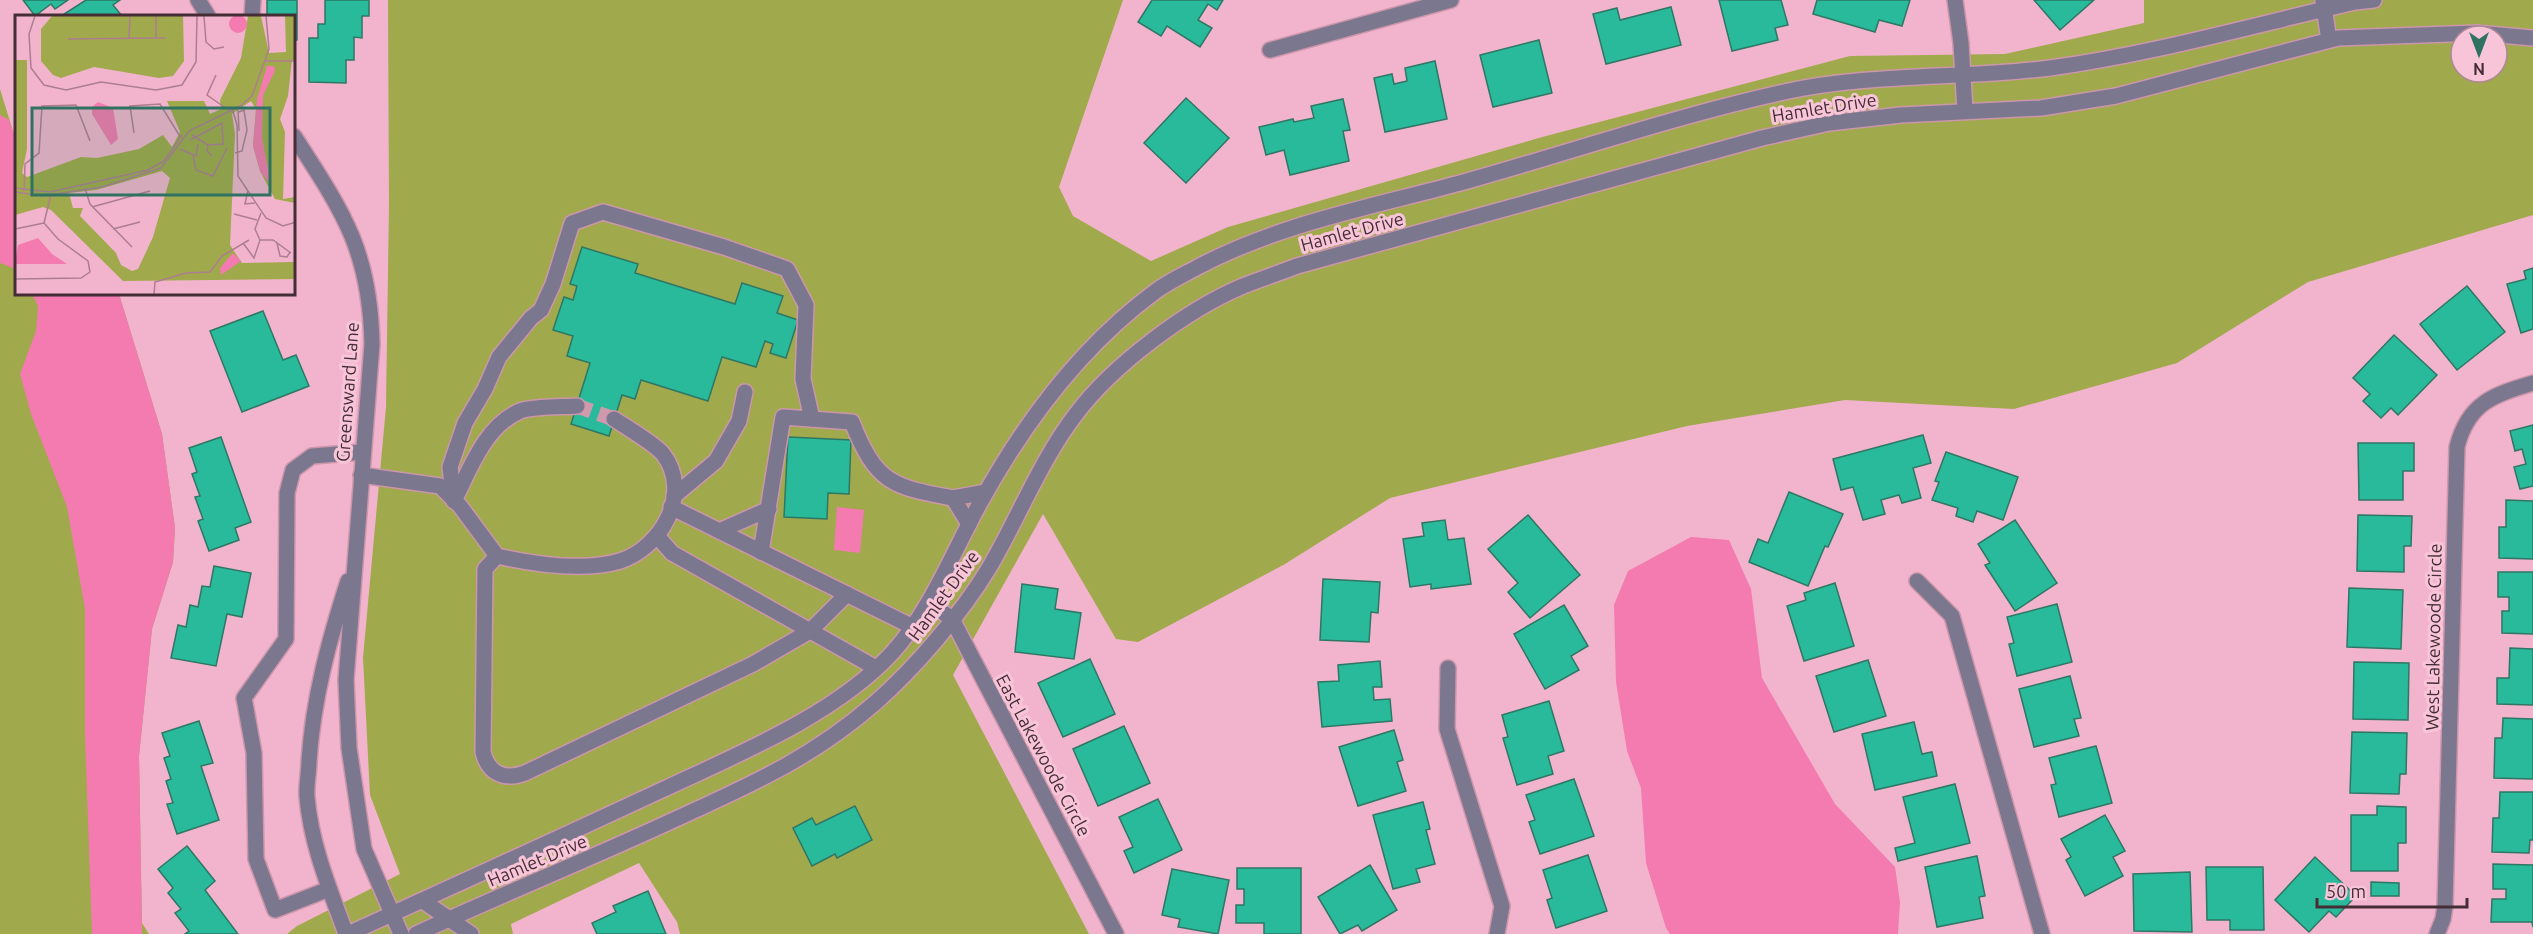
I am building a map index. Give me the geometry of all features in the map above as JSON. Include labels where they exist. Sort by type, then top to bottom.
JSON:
[{"type":"street","points":[[198,0],[207,15]]},
{"type":"street","points":[[252,15],[253,0]]},
{"type":"street","points":[[1270,50],[1451,0]]},
{"type":"street","points":[[1955,0],[1965,111]]},
{"type":"street","name":"Hamlet Drive","points":[[347,934],[423,901],[740,753],[817,711],[860,683],[895,650],[929,602],[986,492],[1046,400],[1098,340],[1158,288],[1227,252],[1296,226],[1789,91],[1854,83],[2046,68],[2122,56],[2323,4],[2374,0]]},
{"type":"street","points":[[2323,4],[2329,40]]},
{"type":"street","name":"Hamlet Drive","points":[[417,934],[617,847],[778,772],[831,740],[877,702],[918,661],[952,619],[988,570],[1042,468],[1077,413],[1125,363],[1182,320],[1240,287],[1297,266],[1762,138],[1828,123],[1901,115],[2041,108],[2116,96],[2338,38],[2477,33],[2533,38]]},
{"type":"street","name":"Greensward Lane","points":[[296,139],[341,208],[366,274],[372,309],[372,344],[346,680],[349,748],[354,795],[364,849],[401,934]]},
{"type":"street","points":[[454,501],[450,467],[465,423],[500,357],[531,318],[541,310],[553,284],[572,223],[603,212],[724,247],[787,269],[806,305],[804,379],[812,419]]},
{"type":"street","name":"West Lakewoode Circle","points":[[2437,934],[2444,920],[2445,906],[2457,447],[2461,432],[2478,406],[2491,397],[2533,383]]},
{"type":"street","points":[[673,502],[716,461],[739,421],[745,393]]},
{"type":"street","points":[[454,501],[475,458],[494,430],[521,410],[577,406]]},
{"type":"street","points":[[761,552],[783,417],[852,422],[871,460],[885,478],[902,487],[953,498],[986,492]]},
{"type":"street","points":[[361,475],[440,486],[497,556],[532,564],[594,566],[620,561],[641,552],[658,537],[669,518],[673,502],[672,474],[663,453],[614,419]]},
{"type":"street","points":[[329,889],[275,910],[256,860],[254,753],[244,698],[286,639],[287,493],[293,470],[312,456],[363,452]]},
{"type":"street","points":[[953,498],[969,524]]},
{"type":"street","points":[[673,502],[719,531],[912,626]]},
{"type":"street","points":[[719,531],[769,509]]},
{"type":"street","points":[[658,537],[672,553],[876,668]]},
{"type":"street","points":[[497,556],[485,569],[483,752],[490,768],[506,777],[525,773],[732,674],[810,631],[847,594]]},
{"type":"street","name":"Greensward Lane","points":[[347,934],[329,889],[315,841],[307,796],[311,741],[330,637],[354,561]]},
{"type":"street","points":[[1917,581],[1952,616],[2042,934]]},
{"type":"street","name":"East Lakewoode Circle","points":[[929,602],[952,619],[1116,934]]},
{"type":"street","points":[[1449,668],[1447,729],[1502,906],[1497,934]]},
{"type":"street","points":[[423,901],[471,934]]},
{"type":"green space","points":[[388,0],[1123,0],[1059,187],[1073,216],[1151,261],[1228,227],[1546,136],[1850,56],[2005,54],[2144,23],[2144,0],[2533,0],[2533,215],[2308,282],[2177,363],[2014,409],[1845,400],[1687,426],[1390,498],[1285,564],[1138,642],[1116,639],[1043,514],[953,675],[1089,934],[680,934],[677,922],[639,863],[511,924],[513,934],[287,934],[297,926],[400,874],[370,795],[363,658],[386,407],[389,205]]},
{"type":"green space","points":[[0,89],[15,138],[15,296],[120,296],[162,434],[175,528],[173,562],[152,629],[139,756],[142,923],[149,934],[0,934]]},
{"type":"shaded area","points":[[0,115],[9,120],[15,138],[15,269],[0,263]]},
{"type":"shaded area","points":[[33,296],[120,296],[162,434],[175,528],[173,562],[152,629],[139,756],[142,934],[92,934],[85,736],[85,609],[67,507],[31,414],[20,374],[36,331],[38,306]]},
{"type":"shaded area","points":[[837,507],[864,510],[860,553],[834,550]]},
{"type":"shaded area","points":[[1691,537],[1729,540],[1751,589],[1762,678],[1835,804],[1895,867],[1900,902],[1898,934],[1670,934],[1666,928],[1646,863],[1641,788],[1627,751],[1616,682],[1614,605],[1628,571]]},
{"type":"building","points":[[23,0],[68,0],[55,9],[51,4],[34,15]]},
{"type":"building","points":[[86,0],[120,0],[113,5],[121,15],[63,15]]},
{"type":"building","points":[[267,0],[297,0],[297,40],[296,15],[267,15]]},
{"type":"building","points":[[325,0],[369,0],[369,16],[362,16],[362,38],[354,37],[354,60],[346,60],[346,83],[309,82],[309,38],[318,38],[318,24],[325,24]]},
{"type":"building","points":[[1152,0],[1223,0],[1217,10],[1208,4],[1198,20],[1212,28],[1200,47],[1167,26],[1161,36],[1138,22]]},
{"type":"building","points":[[1719,0],[1781,0],[1788,25],[1775,28],[1778,40],[1732,51]]},
{"type":"building","points":[[1817,0],[1910,0],[1902,26],[1879,20],[1875,32],[1813,14]]},
{"type":"building","points":[[2034,0],[2094,0],[2060,30]]},
{"type":"building","points":[[1671,7],[1681,45],[1606,64],[1593,14],[1617,8],[1620,20]]},
{"type":"building","points":[[1539,40],[1552,93],[1493,107],[1480,55]]},
{"type":"building","points":[[1435,61],[1447,119],[1385,132],[1374,78],[1392,74],[1394,84],[1407,81],[1405,68]]},
{"type":"building","points":[[1186,98],[1229,138],[1186,183],[1144,143]]},
{"type":"building","points":[[1343,99],[1350,130],[1343,131],[1349,161],[1290,175],[1284,150],[1266,155],[1259,127],[1293,119],[1294,122],[1314,118],[1311,106]]},
{"type":"building","points":[[582,247],[638,264],[635,273],[735,304],[742,283],[783,296],[777,313],[798,320],[786,358],[770,353],[773,344],[765,341],[756,367],[722,357],[708,401],[641,380],[635,399],[622,395],[609,436],[571,424],[590,363],[567,356],[573,336],[553,330],[564,297],[573,300],[577,286],[570,284]]},
{"type":"building","points":[[2533,268],[2533,329],[2521,333],[2507,284],[2526,279],[2524,271]]},
{"type":"building","points":[[2467,286],[2505,332],[2457,370],[2420,324]]},
{"type":"building","points":[[263,311],[283,360],[296,355],[309,386],[242,412],[210,331]]},
{"type":"building","points":[[2394,335],[2437,375],[2398,415],[2391,408],[2381,418],[2363,401],[2370,394],[2353,378]]},
{"type":"building","points":[[2533,425],[2533,486],[2520,489],[2514,467],[2526,464],[2522,449],[2515,451],[2510,431]]},
{"type":"building","points":[[1923,435],[1931,463],[1913,468],[1921,498],[1902,503],[1899,495],[1881,500],[1885,514],[1863,520],[1853,487],[1841,490],[1833,459]]},
{"type":"building","points":[[221,437],[251,522],[235,528],[239,540],[209,551],[198,521],[203,519],[195,497],[200,496],[192,474],[197,472],[189,448]]},
{"type":"building","points":[[788,437],[851,440],[849,494],[828,493],[827,519],[784,517]]},
{"type":"building","points":[[2358,443],[2414,443],[2414,471],[2403,471],[2403,500],[2359,500]]},
{"type":"building","points":[[1946,452],[2018,477],[2003,520],[1977,511],[1973,522],[1956,516],[1958,508],[1932,500],[1939,482],[1935,481]]},
{"type":"building","points":[[1789,492],[1843,514],[1828,547],[1825,546],[1808,586],[1749,562],[1758,539],[1768,543]]},
{"type":"building","points":[[2506,500],[2533,501],[2533,559],[2499,558],[2499,527],[2506,527]]},
{"type":"building","points":[[1528,515],[1580,575],[1530,618],[1508,592],[1518,583],[1488,549]]},
{"type":"building","points":[[2358,515],[2412,516],[2411,546],[2404,546],[2404,572],[2357,571]]},
{"type":"building","points":[[1445,520],[1448,540],[1464,538],[1471,584],[1431,589],[1431,584],[1410,587],[1403,539],[1424,536],[1422,523]]},
{"type":"building","points":[[2015,520],[2057,583],[2015,611],[1985,565],[1990,563],[1978,544]]},
{"type":"building","points":[[214,566],[251,573],[242,617],[227,614],[216,666],[171,658],[178,625],[186,627],[190,605],[198,607],[202,586],[210,587]]},
{"type":"building","points":[[2498,572],[2533,572],[2533,634],[2502,633],[2502,611],[2509,611],[2509,597],[2498,597]]},
{"type":"building","points":[[1323,579],[1380,582],[1378,613],[1371,612],[1369,642],[1320,640]]},
{"type":"building","points":[[1835,583],[1854,646],[1804,661],[1787,606],[1806,600],[1804,593]]},
{"type":"building","points":[[1022,584],[1058,589],[1055,609],[1081,613],[1074,659],[1015,652]]},
{"type":"building","points":[[2349,588],[2403,590],[2401,649],[2347,647]]},
{"type":"building","points":[[2057,604],[2072,662],[2017,676],[2009,644],[2014,643],[2007,617]]},
{"type":"building","points":[[1564,605],[1588,646],[1571,656],[1579,670],[1545,689],[1514,634]]},
{"type":"building","points":[[2510,648],[2533,649],[2533,705],[2497,704],[2497,678],[2509,678]]},
{"type":"building","points":[[1090,659],[1115,714],[1063,737],[1038,683]]},
{"type":"building","points":[[1868,660],[1886,716],[1834,732],[1816,676]]},
{"type":"building","points":[[1380,661],[1382,687],[1373,687],[1374,700],[1390,699],[1392,721],[1322,727],[1318,682],[1339,681],[1338,665]]},
{"type":"building","points":[[2354,662],[2409,663],[2408,720],[2353,719]]},
{"type":"building","points":[[2070,676],[2081,718],[2074,719],[2079,736],[2034,747],[2019,689]]},
{"type":"building","points":[[1549,701],[1564,751],[1548,756],[1553,774],[1517,785],[1503,738],[1508,737],[1502,715]]},
{"type":"building","points":[[2503,718],[2533,719],[2533,779],[2494,778],[2495,738],[2502,738]]},
{"type":"building","points":[[199,721],[213,763],[201,766],[219,820],[177,834],[167,804],[173,803],[166,781],[171,779],[164,758],[170,756],[162,733]]},
{"type":"building","points":[[1914,722],[1922,754],[1932,752],[1937,776],[1875,790],[1862,734]]},
{"type":"building","points":[[1124,726],[1150,783],[1098,806],[1073,749]]},
{"type":"building","points":[[1394,730],[1403,760],[1397,762],[1406,791],[1358,806],[1339,747]]},
{"type":"building","points":[[2352,732],[2407,733],[2406,774],[2400,774],[2399,794],[2350,793]]},
{"type":"building","points":[[2096,746],[2112,803],[2059,817],[2051,785],[2056,784],[2049,758]]},
{"type":"building","points":[[1574,779],[1594,836],[1540,854],[1529,822],[1535,820],[1526,795]]},
{"type":"building","points":[[1955,784],[1970,843],[1898,861],[1895,848],[1915,843],[1903,797]]},
{"type":"building","points":[[2500,792],[2533,792],[2533,840],[2530,840],[2529,853],[2492,852],[2493,818],[2499,818]]},
{"type":"building","points":[[1158,799],[1182,850],[1134,873],[1124,851],[1133,847],[1119,817]]},
{"type":"building","points":[[1423,802],[1430,829],[1426,830],[1435,864],[1416,869],[1420,882],[1393,889],[1373,815]]},
{"type":"building","points":[[855,806],[872,840],[837,858],[835,854],[812,866],[793,828],[812,818],[816,825]]},
{"type":"building","points":[[2377,806],[2406,807],[2406,843],[2398,843],[2398,871],[2351,871],[2351,815],[2377,815]]},
{"type":"building","points":[[2105,815],[2125,851],[2113,857],[2123,876],[2085,896],[2066,860],[2071,857],[2061,839]]},
{"type":"building","points":[[187,846],[215,881],[205,890],[238,934],[185,934],[189,931],[175,913],[181,909],[168,893],[173,888],[158,869]]},
{"type":"building","points":[[1588,855],[1607,911],[1556,928],[1547,900],[1552,898],[1543,870]]},
{"type":"building","points":[[1977,856],[1985,896],[1979,897],[1983,918],[1937,927],[1925,867]]},
{"type":"building","points":[[2315,857],[2356,896],[2336,917],[2329,911],[2309,932],[2275,900]]},
{"type":"building","points":[[2493,864],[2533,865],[2533,927],[2532,922],[2491,922],[2492,899],[2506,899],[2506,889],[2493,889]]},
{"type":"building","points":[[1370,865],[1397,910],[1362,931],[1358,925],[1340,934],[1318,897]]},
{"type":"building","points":[[2206,867],[2263,867],[2264,930],[2230,930],[2230,920],[2207,920]]},
{"type":"building","points":[[1237,868],[1301,868],[1301,934],[1264,934],[1264,923],[1236,923],[1236,905],[1244,905],[1244,889],[1237,889]]},
{"type":"building","points":[[1172,869],[1229,880],[1218,934],[1178,927],[1180,919],[1162,915]]},
{"type":"building","points":[[2190,872],[2192,932],[2134,931],[2133,874]]},
{"type":"building","points":[[2371,882],[2399,883],[2399,896],[2371,896]]},
{"type":"building","points":[[648,891],[666,934],[597,934],[592,923],[616,912],[613,906]]},
{"type":"tunnel","points":[[577,406],[614,419]]}]
